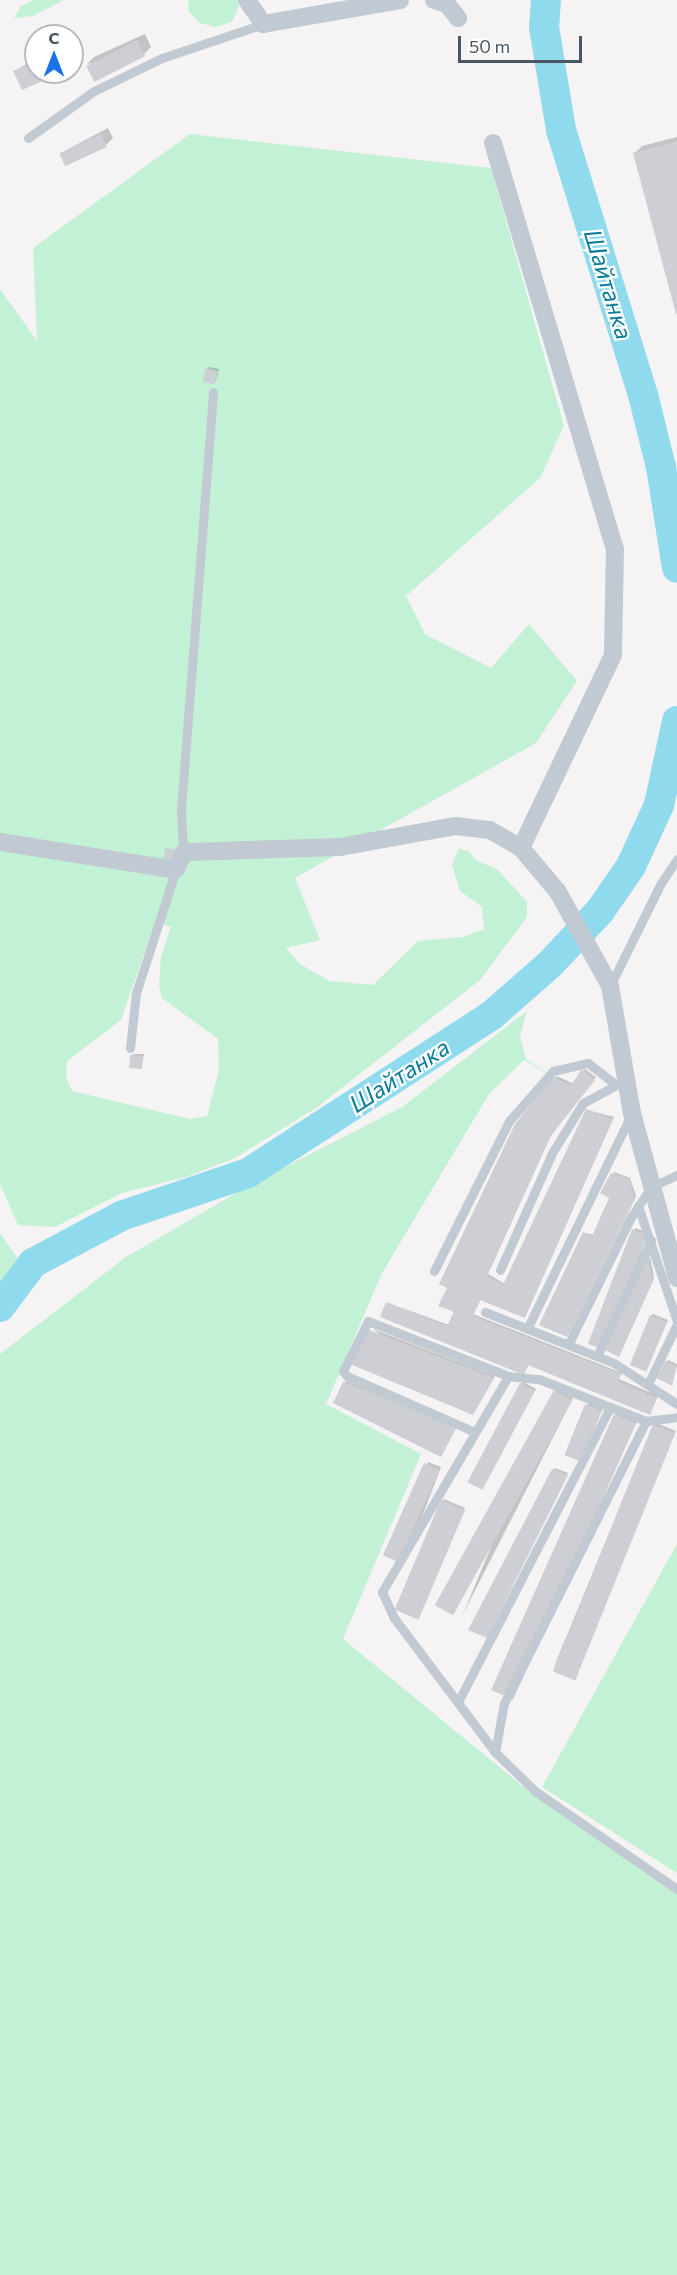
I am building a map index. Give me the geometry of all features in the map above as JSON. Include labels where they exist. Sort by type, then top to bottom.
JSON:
[{"type":"street","points":[[247,0],[263,24],[400,0]]},
{"type":"street","points":[[434,0],[447,4],[458,18]]},
{"type":"street","points":[[493,143],[615,549],[613,655],[521,848]]},
{"type":"street","points":[[0,842],[180,862],[340,847],[456,826],[490,830],[521,848],[558,892],[610,987],[622,1082],[677,1278]]},
{"type":"lane","points":[[28,138],[94,91],[152,62],[263,24]]},
{"type":"lane","points":[[130,1048],[136,993],[180,862],[181,808],[213,392]]},
{"type":"lane","points":[[610,987],[661,883],[677,859]]},
{"type":"lane","points":[[434,1271],[509,1121],[553,1071],[588,1063],[622,1082]]},
{"type":"lane","points":[[500,1270],[552,1153],[583,1103],[622,1082]]},
{"type":"lane","points":[[527,1329],[632,1113]]},
{"type":"lane","points":[[568,1345],[638,1206],[651,1187],[677,1175]]},
{"type":"lane","points":[[638,1206],[677,1323],[648,1384]]},
{"type":"lane","points":[[597,1356],[651,1240]]},
{"type":"lane","points":[[485,1312],[597,1356],[648,1384],[677,1404]]},
{"type":"lane","points":[[475,1432],[347,1376],[342,1371],[362,1328],[368,1321],[508,1376],[539,1379],[646,1421],[677,1417]]},
{"type":"lane","points":[[508,1376],[382,1592],[394,1618],[459,1700],[495,1752],[535,1791],[677,1889]]},
{"type":"lane","points":[[459,1700],[610,1407]]},
{"type":"lane","points":[[495,1752],[504,1703],[646,1421]]},
{"type":"green space","points":[[34,0],[64,0],[33,16],[14,18],[21,6]]},
{"type":"green space","points":[[188,0],[237,0],[239,6],[232,22],[215,27],[200,23],[189,12]]},
{"type":"green space","points":[[190,134],[491,168],[564,426],[540,478],[406,596],[425,634],[491,668],[529,624],[577,681],[536,743],[295,878],[320,940],[286,948],[300,964],[330,981],[373,985],[418,941],[463,937],[484,929],[482,907],[460,891],[452,865],[459,848],[470,852],[474,859],[498,870],[527,902],[527,917],[480,980],[316,1108],[235,1158],[186,1177],[122,1193],[55,1227],[18,1225],[0,1184],[0,289],[37,341],[33,248]],"holes":[[[155,922],[171,927],[161,956],[159,986],[162,998],[218,1039],[219,1070],[207,1116],[190,1119],[72,1091],[66,1078],[67,1061],[121,1020]]]},
{"type":"green space","points":[[527,1011],[520,1036],[526,1059],[553,1077],[524,1060],[489,1094],[382,1273],[326,1404],[421,1454],[343,1639],[536,1797],[677,1886],[677,2275],[0,2275],[0,1354],[126,1257],[250,1185],[402,1107]]},
{"type":"green space","points":[[0,1233],[18,1259],[0,1283]]},
{"type":"green space","points":[[677,1544],[677,1873],[542,1787]]},
{"type":"building","points":[[137,40],[145,56],[94,82],[86,66]]},
{"type":"building","points":[[24,66],[24,84],[36,84],[22,90],[13,71]]},
{"type":"building","points":[[101,134],[107,147],[65,166],[59,153]]},
{"type":"building","points":[[677,141],[677,314],[676,314],[633,153]]},
{"type":"building","points":[[206,368],[218,371],[214,384],[203,382]]},
{"type":"building","points":[[165,848],[175,849],[174,860],[164,859]]},
{"type":"building","points":[[130,1055],[143,1056],[142,1069],[129,1068]]},
{"type":"building","points":[[582,1069],[595,1080],[550,1137],[487,1276],[503,1285],[586,1109],[613,1119],[525,1318],[480,1300],[473,1316],[621,1374],[618,1381],[657,1398],[650,1415],[528,1365],[524,1375],[380,1317],[386,1302],[447,1326],[454,1312],[438,1306],[447,1288],[439,1284],[515,1124],[553,1077],[571,1085]]},
{"type":"building","points":[[611,1173],[629,1179],[635,1199],[567,1337],[539,1325],[583,1232],[592,1236],[609,1198],[600,1193]]},
{"type":"building","points":[[632,1229],[648,1235],[604,1350],[588,1344]]},
{"type":"building","points":[[648,1256],[653,1281],[619,1357],[605,1350]]},
{"type":"building","points":[[650,1315],[667,1322],[646,1372],[630,1365]]},
{"type":"building","points":[[369,1330],[494,1378],[473,1415],[350,1364]]},
{"type":"building","points":[[665,1361],[677,1366],[672,1386],[657,1378]]},
{"type":"building","points":[[343,1382],[458,1425],[441,1457],[333,1403]]},
{"type":"building","points":[[520,1383],[535,1391],[482,1490],[467,1482]]},
{"type":"building","points":[[554,1390],[572,1400],[453,1615],[435,1605]]},
{"type":"building","points":[[585,1404],[602,1411],[581,1462],[564,1455]]},
{"type":"building","points":[[614,1414],[636,1424],[513,1700],[491,1690]]},
{"type":"building","points":[[653,1424],[675,1433],[575,1681],[553,1672]]},
{"type":"building","points":[[424,1463],[440,1470],[398,1562],[383,1555]]},
{"type":"building","points":[[552,1469],[568,1475],[487,1638],[468,1630]]},
{"type":"building","points":[[441,1500],[465,1510],[418,1620],[395,1610]]},
{"type":"waterway","name":"Шайтанка","points":[[546,0],[544,27],[561,130],[643,395],[661,467],[677,568]]},
{"type":"waterway","name":"Шайтанка","points":[[0,1307],[33,1263],[121,1216],[248,1173],[492,1015],[550,964],[600,911],[631,866],[659,805],[677,721]]}]
